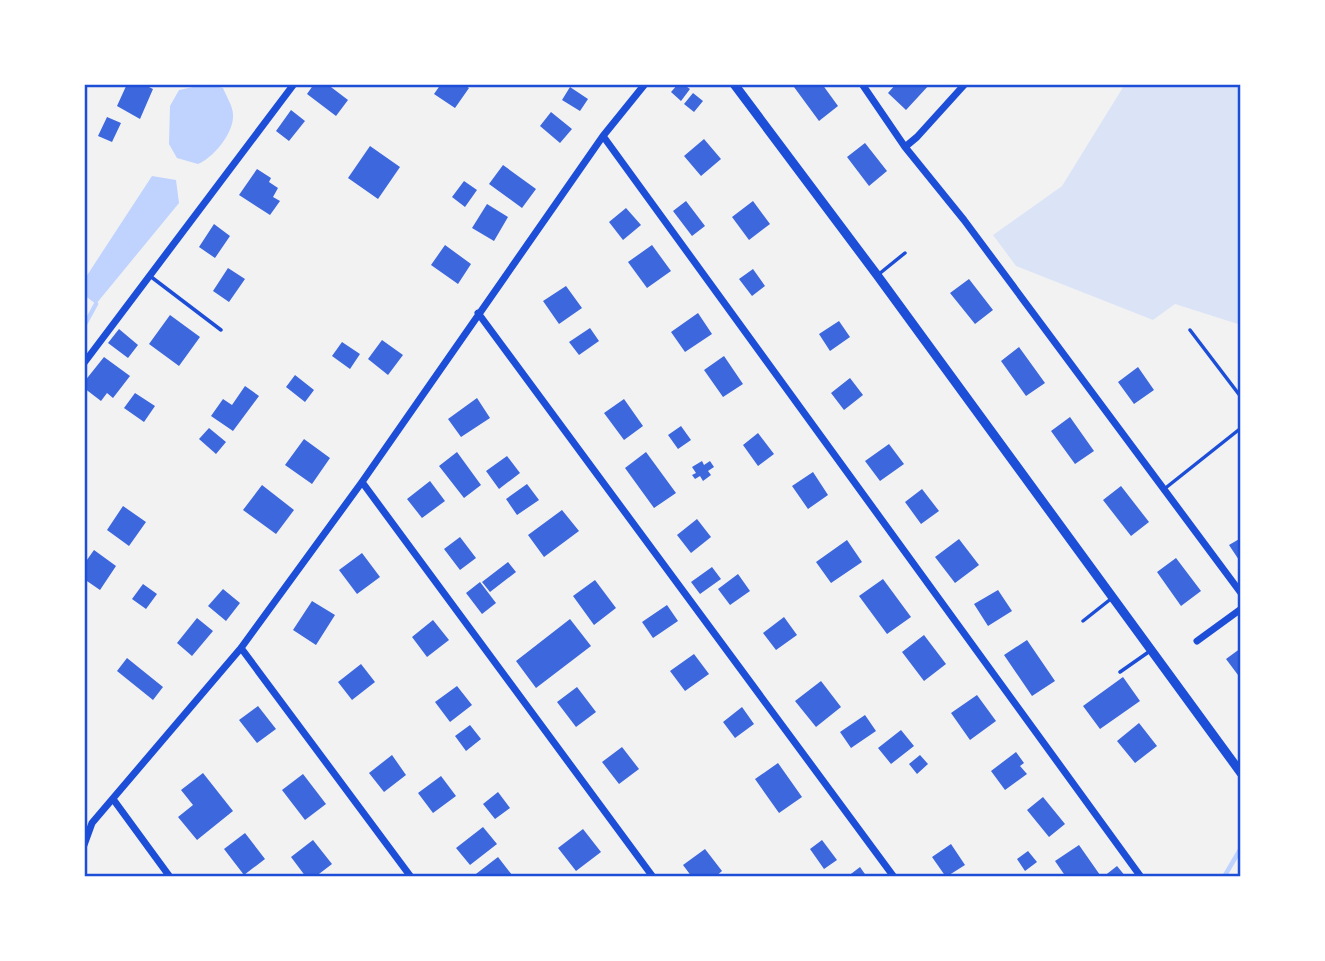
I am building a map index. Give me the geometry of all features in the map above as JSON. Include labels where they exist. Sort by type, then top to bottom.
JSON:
[{"type":"street","points":[[84,363],[294,84]]},
{"type":"street","points":[[84,845],[92,822],[241,648],[362,482],[603,136],[645,84]]},
{"type":"street","points":[[734,84],[1241,773]]},
{"type":"street","points":[[862,84],[905,147],[964,220],[1241,593]]},
{"type":"street","points":[[905,147],[918,137],[965,84]]},
{"type":"street","points":[[603,136],[1141,877]]},
{"type":"street","points":[[478,313],[894,877]]},
{"type":"street","points":[[362,482],[653,877]]},
{"type":"street","points":[[1197,642],[1241,609]]},
{"type":"street","points":[[241,648],[411,877]]},
{"type":"street","points":[[113,799],[170,877]]},
{"type":"lane","points":[[877,275],[905,253]]},
{"type":"lane","points":[[149,275],[221,330]]},
{"type":"lane","points":[[1190,330],[1241,397]]},
{"type":"lane","points":[[1163,490],[1241,428]]},
{"type":"lane","points":[[1083,621],[1113,597]]},
{"type":"lane","points":[[1120,672],[1151,650]]},
{"type":"shaded area","points":[[1125,84],[1241,84],[1241,325],[1175,304],[1153,320],[1016,266],[993,235],[1062,186]]},
{"type":"water","points":[[207,84],[223,88],[233,115],[230,129],[222,144],[198,164],[177,158],[169,144],[170,106],[179,90]]},
{"type":"water","points":[[152,176],[176,180],[179,203],[96,304],[84,295],[84,280]]},
{"type":"building","points":[[127,84],[143,84],[153,89],[140,119],[117,106]]},
{"type":"building","points":[[314,84],[327,84],[348,100],[336,116],[307,94]]},
{"type":"building","points":[[441,84],[463,84],[469,88],[455,108],[434,94]]},
{"type":"building","points":[[678,84],[690,89],[681,101],[671,92]]},
{"type":"building","points":[[797,84],[822,84],[838,106],[819,121],[794,87]]},
{"type":"building","points":[[896,84],[930,84],[906,110],[888,93]]},
{"type":"building","points":[[570,87],[588,99],[580,111],[562,100]]},
{"type":"building","points":[[693,93],[703,101],[694,112],[684,104]]},
{"type":"building","points":[[291,110],[305,121],[289,141],[276,131]]},
{"type":"building","points":[[551,112],[572,129],[560,143],[540,126]]},
{"type":"building","points":[[107,117],[121,123],[112,142],[98,136]]},
{"type":"building","points":[[704,139],[721,159],[701,176],[684,156]]},
{"type":"building","points":[[865,143],[887,171],[869,186],[847,157]]},
{"type":"building","points":[[370,146],[400,167],[378,199],[348,178]]},
{"type":"building","points":[[503,165],[536,189],[522,208],[489,184]]},
{"type":"building","points":[[257,169],[271,178],[269,182],[278,188],[273,197],[280,201],[270,215],[239,195]]},
{"type":"building","points":[[464,181],[477,190],[465,207],[452,197]]},
{"type":"building","points":[[686,201],[705,226],[692,236],[673,211]]},
{"type":"building","points":[[753,201],[770,224],[749,240],[732,217]]},
{"type":"building","points":[[487,204],[508,217],[494,241],[472,228]]},
{"type":"building","points":[[626,208],[641,225],[623,240],[609,222]]},
{"type":"building","points":[[214,224],[230,236],[215,258],[199,247]]},
{"type":"building","points":[[445,245],[471,264],[458,284],[431,265]]},
{"type":"building","points":[[652,245],[671,271],[647,288],[628,262]]},
{"type":"building","points":[[228,268],[245,279],[229,302],[213,291]]},
{"type":"building","points":[[753,269],[765,286],[752,296],[739,279]]},
{"type":"building","points":[[969,279],[993,310],[975,324],[950,293]]},
{"type":"building","points":[[566,286],[582,308],[559,324],[543,301]]},
{"type":"building","points":[[698,313],[712,334],[685,352],[671,332]]},
{"type":"building","points":[[170,315],[200,337],[179,366],[149,344]]},
{"type":"building","points":[[839,321],[850,337],[830,351],[819,334]]},
{"type":"building","points":[[590,328],[599,341],[579,355],[569,342]]},
{"type":"building","points":[[119,329],[138,345],[128,358],[108,343]]},
{"type":"building","points":[[382,340],[403,355],[388,375],[368,359]]},
{"type":"building","points":[[342,342],[360,354],[350,369],[332,356]]},
{"type":"building","points":[[1019,347],[1045,383],[1026,396],[1001,361]]},
{"type":"building","points":[[724,356],[743,384],[723,397],[704,370]]},
{"type":"building","points":[[104,357],[130,376],[113,398],[107,393],[101,401],[84,388],[84,382]]},
{"type":"building","points":[[1138,367],[1154,390],[1134,404],[1118,382]]},
{"type":"building","points":[[295,375],[314,390],[305,402],[286,387]]},
{"type":"building","points":[[850,378],[863,395],[844,410],[831,393]]},
{"type":"building","points":[[245,386],[259,396],[233,431],[211,416],[223,399],[232,405]]},
{"type":"building","points":[[135,393],[155,406],[144,422],[124,408]]},
{"type":"building","points":[[477,398],[490,418],[461,437],[448,419]]},
{"type":"building","points":[[624,399],[643,426],[624,440],[604,413]]},
{"type":"building","points":[[1070,417],[1094,451],[1075,464],[1051,431]]},
{"type":"building","points":[[681,426],[691,440],[678,449],[668,435]]},
{"type":"building","points":[[209,428],[226,442],[216,454],[199,439]]},
{"type":"building","points":[[758,433],[774,454],[758,466],[743,445]]},
{"type":"building","points":[[304,439],[330,458],[312,484],[285,465]]},
{"type":"building","points":[[889,444],[904,464],[880,481],[865,461]]},
{"type":"building","points":[[457,452],[481,485],[464,498],[439,466]]},
{"type":"building","points":[[646,452],[676,493],[654,508],[625,468]]},
{"type":"building","points":[[507,456],[520,473],[499,489],[486,471]]},
{"type":"building","points":[[702,461],[704,465],[710,461],[714,467],[708,471],[711,475],[703,481],[700,476],[695,479],[692,475],[696,473],[692,467]]},
{"type":"building","points":[[813,472],[828,495],[808,509],[792,486]]},
{"type":"building","points":[[430,481],[445,501],[422,518],[407,499]]},
{"type":"building","points":[[527,484],[539,500],[517,515],[506,499]]},
{"type":"building","points":[[262,485],[294,510],[276,534],[243,510]]},
{"type":"building","points":[[1121,486],[1149,522],[1131,536],[1103,500]]},
{"type":"building","points":[[922,489],[939,511],[921,524],[905,502]]},
{"type":"building","points":[[123,506],[146,522],[129,546],[107,530]]},
{"type":"building","points":[[562,510],[579,531],[544,557],[528,535]]},
{"type":"building","points":[[697,519],[711,537],[691,553],[677,535]]},
{"type":"building","points":[[460,537],[476,558],[460,570],[444,549]]},
{"type":"building","points":[[1241,538],[1241,563],[1229,545]]},
{"type":"building","points":[[959,539],[979,565],[955,583],[935,557]]},
{"type":"building","points":[[847,540],[862,562],[831,583],[816,562]]},
{"type":"building","points":[[94,550],[116,566],[100,590],[84,579],[84,564]]},
{"type":"building","points":[[362,553],[380,577],[357,594],[339,570]]},
{"type":"building","points":[[1176,558],[1201,591],[1181,606],[1157,572]]},
{"type":"building","points":[[508,562],[516,572],[490,592],[482,582]]},
{"type":"building","points":[[712,567],[721,579],[700,594],[691,582]]},
{"type":"building","points":[[738,574],[750,591],[730,605],[718,589]]},
{"type":"building","points":[[883,579],[911,617],[887,634],[859,596]]},
{"type":"building","points":[[595,580],[616,608],[594,625],[573,596]]},
{"type":"building","points":[[480,582],[496,603],[482,614],[466,593]]},
{"type":"building","points":[[143,584],[157,594],[146,609],[132,599]]},
{"type":"building","points":[[223,589],[240,603],[226,621],[208,606]]},
{"type":"building","points":[[998,590],[1012,611],[988,626],[974,604]]},
{"type":"building","points":[[312,601],[335,615],[316,645],[293,630]]},
{"type":"building","points":[[667,605],[678,621],[653,638],[642,622]]},
{"type":"building","points":[[784,617],[797,635],[776,650],[763,633]]},
{"type":"building","points":[[197,618],[213,631],[192,656],[177,643]]},
{"type":"building","points":[[570,619],[591,646],[536,688],[516,661]]},
{"type":"building","points":[[433,620],[449,640],[427,657],[412,637]]},
{"type":"building","points":[[924,635],[946,664],[924,681],[902,652]]},
{"type":"building","points":[[1027,640],[1055,681],[1032,696],[1004,655]]},
{"type":"building","points":[[1241,648],[1241,679],[1226,659]]},
{"type":"building","points":[[694,654],[709,674],[685,691],[670,671]]},
{"type":"building","points":[[127,658],[163,687],[153,700],[117,671]]},
{"type":"building","points":[[361,664],[375,682],[352,700],[338,682]]},
{"type":"building","points":[[1123,677],[1140,701],[1100,729],[1083,706]]},
{"type":"building","points":[[821,681],[841,707],[816,727],[795,701]]},
{"type":"building","points":[[457,686],[472,705],[450,722],[435,702]]},
{"type":"building","points":[[577,687],[596,712],[576,727],[557,702]]},
{"type":"building","points":[[977,695],[996,721],[970,740],[951,713]]},
{"type":"building","points":[[258,706],[276,729],[257,743],[239,720]]},
{"type":"building","points":[[742,707],[754,724],[735,738],[723,722]]},
{"type":"building","points":[[865,715],[876,731],[851,748],[840,732]]},
{"type":"building","points":[[1139,723],[1157,746],[1135,763],[1117,741]]},
{"type":"building","points":[[470,725],[481,739],[466,751],[455,736]]},
{"type":"building","points":[[901,730],[914,746],[891,764],[878,748]]},
{"type":"building","points":[[622,747],[639,769],[619,784],[602,762]]},
{"type":"building","points":[[1016,752],[1024,763],[1020,766],[1027,774],[1005,790],[991,771]]},
{"type":"building","points":[[392,755],[406,775],[384,792],[369,773]]},
{"type":"building","points":[[920,755],[928,764],[917,774],[909,764]]},
{"type":"building","points":[[778,763],[802,797],[779,813],[755,779]]},
{"type":"building","points":[[203,773],[233,811],[197,840],[178,817],[193,805],[181,790]]},
{"type":"building","points":[[303,774],[326,804],[305,820],[282,790]]},
{"type":"building","points":[[441,776],[456,796],[433,813],[418,793]]},
{"type":"building","points":[[498,792],[510,808],[495,819],[483,804]]},
{"type":"building","points":[[1043,797],[1065,824],[1049,837],[1027,810]]},
{"type":"building","points":[[483,827],[497,844],[470,865],[456,848]]},
{"type":"building","points":[[583,829],[601,852],[576,871],[558,848]]},
{"type":"building","points":[[245,833],[265,859],[244,875],[224,849]]},
{"type":"building","points":[[313,840],[332,864],[315,877],[306,877],[291,857]]},
{"type":"building","points":[[822,840],[837,860],[824,869],[810,849]]},
{"type":"building","points":[[951,844],[965,865],[946,877],[932,857]]},
{"type":"building","points":[[1079,845],[1100,875],[1097,877],[1066,877],[1055,861]]},
{"type":"building","points":[[705,849],[722,871],[715,877],[692,877],[683,865]]},
{"type":"building","points":[[1028,851],[1037,862],[1025,871],[1017,859]]},
{"type":"building","points":[[498,857],[512,875],[472,877]]},
{"type":"building","points":[[1117,866],[1126,877],[1103,877]]},
{"type":"building","points":[[860,867],[867,877],[847,877]]},
{"type":"waterway","points":[[84,326],[96,304]]},
{"type":"waterway","points":[[1224,877],[1241,848]]}]
